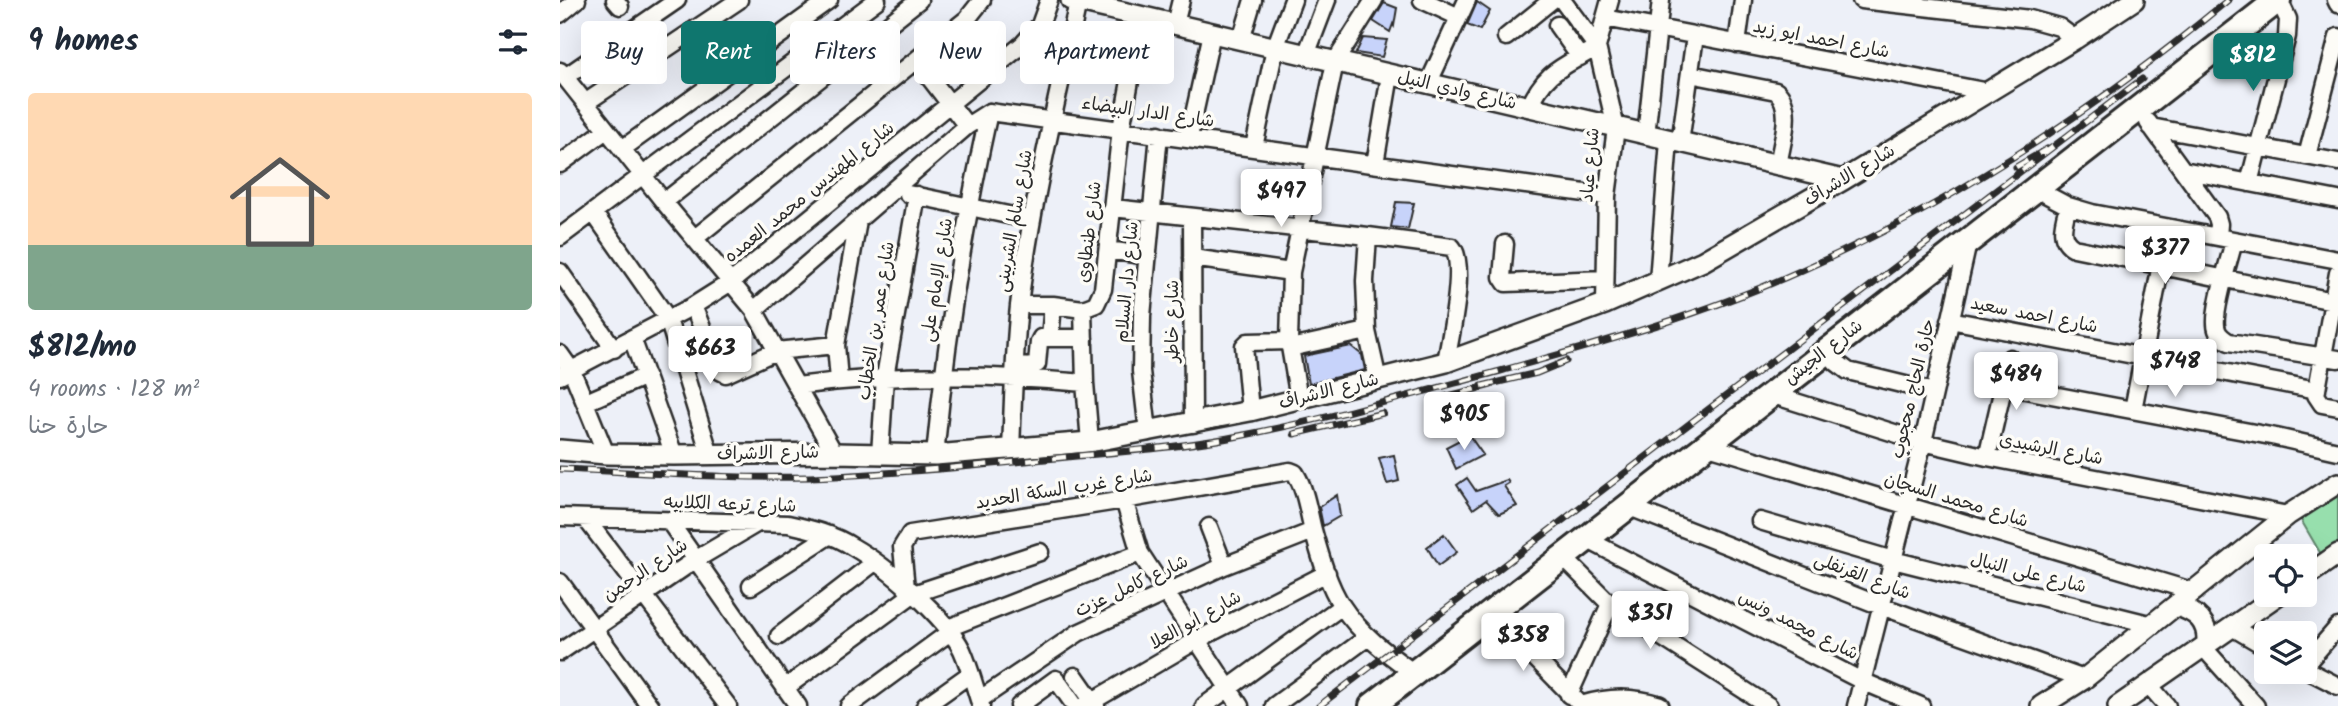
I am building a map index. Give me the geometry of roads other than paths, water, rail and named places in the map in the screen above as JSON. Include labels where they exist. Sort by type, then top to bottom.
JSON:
[{"type":"main road","name":"شارع الجيش","points":[[1372,706],[2036,189],[2145,118],[2278,0]]},
{"type":"street","points":[[560,14],[577,0]]},
{"type":"street","points":[[677,0],[564,81],[585,103],[754,310],[834,453]]},
{"type":"street","points":[[585,103],[739,0]]},
{"type":"street","points":[[622,149],[829,0]]},
{"type":"street","points":[[560,237],[877,0]]},
{"type":"street","points":[[664,202],[919,0]]},
{"type":"street","points":[[965,21],[982,0]]},
{"type":"street","name":"شارع المهندس محمد العمده","points":[[566,373],[693,306],[731,282],[1032,36],[1049,0]]},
{"type":"street","points":[[1175,24],[1181,0]]},
{"type":"street","points":[[1241,40],[1253,0]]},
{"type":"street","points":[[1254,147],[1275,48],[1293,0]]},
{"type":"street","points":[[1306,55],[1327,0]]},
{"type":"street","points":[[1299,399],[1289,344],[1291,272],[1335,62],[1374,0]]},
{"type":"street","points":[[1422,0],[1459,17]]},
{"type":"street","points":[[1428,84],[1466,0]]},
{"type":"street","points":[[1506,37],[1552,0]]},
{"type":"street","name":"شارع عياد","points":[[1562,0],[1597,47],[1616,128],[1607,196],[1605,304]]},
{"type":"street","points":[[1529,107],[1541,83],[1549,75],[1597,47],[1610,0]]},
{"type":"street","points":[[1646,135],[1661,0]]},
{"type":"street","points":[[1737,44],[1743,0]]},
{"type":"street","points":[[1861,0],[2030,19],[2059,27],[2075,39]]},
{"type":"street","name":"شارع الاشراف","points":[[560,450],[606,454],[710,455],[935,454],[1011,450],[1090,442],[1193,424],[1446,362],[1605,304],[1703,261],[1989,92],[2134,0]]},
{"type":"street","points":[[2249,183],[2288,27],[2286,11],[2278,0]]},
{"type":"street","name":"شارع وادي النيل","points":[[1073,1],[1102,3],[1142,17],[1843,180]]},
{"type":"street","name":"شارع سالم الشربينى","points":[[1011,450],[1019,305],[1073,1]]},
{"type":"street","name":"شارع طنطاوى","points":[[1090,442],[1083,309],[1094,306],[1102,295],[1121,129],[1142,17]]},
{"type":"street","name":"شارع احمد ابو زيد","points":[[1605,18],[1989,92]]},
{"type":"street","points":[[1557,25],[1580,57]]},
{"type":"street","points":[[1189,138],[1212,33]]},
{"type":"street","points":[[1658,281],[1675,141],[1690,74],[1695,36]]},
{"type":"street","points":[[2307,156],[2338,37]]},
{"type":"street","points":[[695,238],[914,62]]},
{"type":"street","points":[[1690,74],[1776,91],[1781,95],[1786,107],[1777,166]]},
{"type":"street","points":[[1375,164],[1390,75]]},
{"type":"street","points":[[935,84],[967,126]]},
{"type":"street","points":[[754,310],[967,126],[989,112]]},
{"type":"street","name":"شارع الدار البيضاء","points":[[989,112],[1607,196]]},
{"type":"street","name":"شارع الإمام على","points":[[935,454],[943,376],[968,207],[989,112]]},
{"type":"street","points":[[2145,118],[2258,147],[2338,162]]},
{"type":"street","points":[[2145,118],[2217,217],[2218,237]]},
{"type":"street","points":[[560,164],[606,130]]},
{"type":"street","name":"شارع دار السلام","points":[[1147,432],[1141,371],[1142,316],[1159,134]]},
{"type":"street","points":[[2183,170],[2338,200]]},
{"type":"street","points":[[2036,189],[2068,206],[2092,213],[2338,260]]},
{"type":"street","points":[[893,191],[1032,220]]},
{"type":"street","name":"شارع عمر بن الخطاب","points":[[880,454],[885,377],[917,195]]},
{"type":"street","points":[[2068,206],[2063,235],[2071,247],[2335,302]]},
{"type":"street","points":[[1113,208],[1447,246],[1455,250],[1459,275],[1446,362]]},
{"type":"street","points":[[593,212],[668,319],[710,455]]},
{"type":"street","name":"شارع خاطر","points":[[1192,217],[1193,424]]},
{"type":"street","points":[[838,380],[836,345],[858,221]]},
{"type":"street","points":[[2133,410],[2168,228]]},
{"type":"street","points":[[1368,236],[1365,281],[1367,331],[1378,380]]},
{"type":"street","points":[[2234,241],[2216,323],[2216,329],[2224,339],[2235,343],[2330,357]]},
{"type":"street","name":"حارة الحاج محجوب","points":[[1856,706],[1923,442],[1968,243]]},
{"type":"street","points":[[1505,244],[1502,277],[1506,283],[1605,279]]},
{"type":"street","points":[[1108,250],[1148,256]]},
{"type":"street","points":[[1192,258],[1291,272]]},
{"type":"street","points":[[560,272],[614,349]]},
{"type":"street","points":[[2338,273],[2330,357],[2317,390],[2319,402],[2338,407]]},
{"type":"street","points":[[1019,305],[1053,305],[1083,309]]},
{"type":"street","points":[[1050,337],[1053,305]]},
{"type":"street","points":[[693,306],[720,371],[726,374],[776,351],[836,345]]},
{"type":"street","name":"شارع احمد سعيد","points":[[1950,320],[2317,390]]},
{"type":"street","points":[[1250,411],[1244,346],[1248,342],[1289,344],[1367,331]]},
{"type":"street","points":[[797,386],[838,380],[1014,371],[1036,366],[1039,340],[1050,337],[1084,338]]},
{"type":"street","points":[[632,338],[674,455]]},
{"type":"street","points":[[1828,350],[1836,362],[1848,371],[1934,392]]},
{"type":"street","points":[[560,354],[566,373],[586,402],[606,454]]},
{"type":"street","points":[[1987,457],[2010,358]]},
{"type":"street","points":[[1014,371],[1085,383]]},
{"type":"street","points":[[586,402],[646,376]]},
{"type":"street","points":[[2004,386],[2338,451]]},
{"type":"street","name":"شارع الرشيدى","points":[[1770,394],[1923,442],[1987,457],[2288,515]]},
{"type":"street","name":"شارع محمد السجان","points":[[1705,445],[2195,592]]},
{"type":"street","name":"شارع غرب السكة الحديد","points":[[910,591],[902,547],[910,534],[1280,472],[1290,471],[1299,480],[1313,531]]},
{"type":"street","points":[[2041,706],[2084,679],[2288,515],[2338,483]]},
{"type":"street","points":[[1124,500],[1140,553],[1240,706]]},
{"type":"street","name":"شارع القرنفلى","points":[[1628,506],[1881,606],[2084,679]]},
{"type":"street","name":"شارع ترعه الكلابيه","points":[[560,517],[788,524],[830,535],[875,562],[910,591],[949,630],[961,650],[980,703]]},
{"type":"street","points":[[586,519],[728,706]]},
{"type":"street","points":[[669,521],[798,706]]},
{"type":"street","name":"شارع على النيال","points":[[1760,521],[1893,561],[2153,625]]},
{"type":"street","name":"شارع الرحمن","points":[[560,652],[695,560],[755,524]]},
{"type":"street","points":[[1209,527],[1224,566]]},
{"type":"street","points":[[1313,531],[1342,606],[1368,637],[1414,673]]},
{"type":"street","name":"شارع كامل عزت","points":[[980,703],[1078,633],[1224,566],[1313,531]]},
{"type":"street","points":[[751,586],[830,535]]},
{"type":"street","name":"شارع محمد ونس","points":[[1586,539],[1862,681],[1921,706]]},
{"type":"street","points":[[785,688],[910,591],[1040,552]]},
{"type":"street","points":[[849,706],[949,630],[1140,553]]},
{"type":"street","points":[[2317,569],[2338,554]]},
{"type":"street","points":[[1563,556],[1610,604],[1769,706]]},
{"type":"street","points":[[779,636],[875,562]]},
{"type":"street","name":"شارع ابو العلا","points":[[1091,704],[1198,640],[1327,573]]},
{"type":"street","points":[[560,582],[650,706]]},
{"type":"street","points":[[1578,702],[1610,604]]},
{"type":"street","points":[[1204,706],[1342,606]]},
{"type":"street","points":[[2177,606],[2195,613],[2201,619],[2206,626],[2205,645],[2256,706]]},
{"type":"street","points":[[2118,706],[2261,607]]},
{"type":"street","points":[[1491,612],[1578,702],[1625,700],[1659,706]]},
{"type":"street","points":[[2232,627],[2254,640]]},
{"type":"street","points":[[2317,652],[2338,627]]},
{"type":"street","points":[[1274,706],[1368,637]]},
{"type":"street","points":[[925,706],[970,674]]},
{"type":"street","points":[[2317,674],[2338,686]]},
{"type":"street","points":[[1075,676],[1091,704]]},
{"type":"street","points":[[1019,706],[1056,679],[1075,706]]},
{"type":"street","points":[[2149,685],[2167,706]]},
{"type":"railway","points":[[560,469],[810,477],[939,469],[1156,448],[1222,439],[1310,421],[1542,359],[1728,301],[1800,271],[1914,215],[1969,184],[2076,115],[2179,40],[2228,0]]},
{"type":"railway","points":[[1319,706],[2142,79]]},
{"type":"railway","points":[[2016,167],[2047,149]]},
{"type":"railway","points":[[1482,386],[1537,373],[1566,361]]},
{"type":"railway","points":[[1437,399],[1491,385]]},
{"type":"railway","points":[[1294,434],[1383,413]]}]
